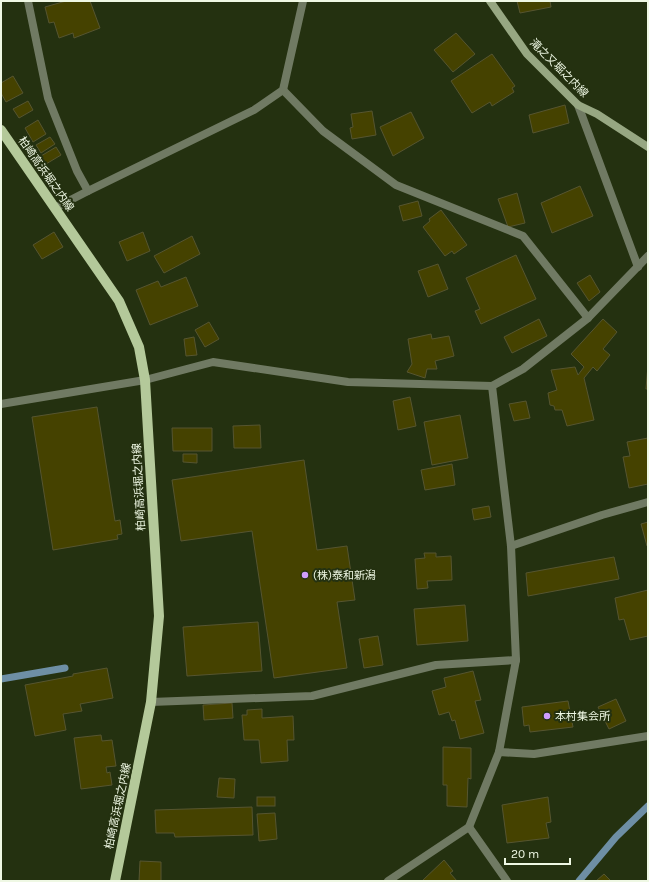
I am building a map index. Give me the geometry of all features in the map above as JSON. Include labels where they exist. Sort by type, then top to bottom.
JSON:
[{"type":"main road","name":"滝之又堀之内線","points":[[490,1],[527,54],[578,105],[597,114],[648,147]]},
{"type":"main road","name":"柏崎高浜堀之内線","points":[[1,130],[119,301],[139,347],[145,380],[159,616],[151,702],[115,881]]},
{"type":"street","points":[[28,1],[48,98],[77,171],[88,191]]},
{"type":"street","points":[[55,208],[254,110],[283,90],[303,1]]},
{"type":"street","points":[[283,90],[323,132],[396,185],[522,236],[588,318]]},
{"type":"street","points":[[578,105],[638,267]]},
{"type":"street","points":[[1,404],[145,380],[213,362],[348,382],[492,386],[524,369],[588,318],[648,256]]},
{"type":"street","points":[[388,881],[469,827],[499,752],[516,660],[511,546],[492,386]]},
{"type":"street","points":[[511,546],[602,514],[648,502]]},
{"type":"street","points":[[151,702],[312,696],[436,665],[516,660]]},
{"type":"street","points":[[499,752],[534,754],[648,736]]},
{"type":"street","points":[[469,827],[507,881]]},
{"type":"building","points":[[66,1],[90,1],[100,28],[74,38],[73,33],[59,38],[54,22],[49,23],[45,7]]},
{"type":"building","points":[[517,1],[550,1],[551,7],[520,13]]},
{"type":"building","points":[[456,33],[475,54],[453,72],[434,50]]},
{"type":"building","points":[[492,54],[515,86],[512,88],[514,92],[492,106],[490,102],[472,113],[451,81]]},
{"type":"building","points":[[13,76],[23,93],[6,102],[1,93],[1,83]]},
{"type":"building","points":[[28,101],[33,110],[19,118],[13,109]]},
{"type":"building","points":[[565,105],[569,123],[533,133],[529,115]]},
{"type":"building","points":[[372,111],[376,135],[352,139],[350,128],[353,127],[351,114]]},
{"type":"building","points":[[411,112],[424,138],[393,156],[380,127]]},
{"type":"building","points":[[38,120],[46,134],[33,142],[25,128]]},
{"type":"building","points":[[50,137],[55,144],[41,153],[36,145]]},
{"type":"building","points":[[56,147],[61,155],[46,164],[41,156]]},
{"type":"building","points":[[580,186],[593,216],[552,233],[541,203]]},
{"type":"building","points":[[517,193],[525,223],[508,227],[498,199]]},
{"type":"building","points":[[418,201],[422,216],[403,221],[399,206]]},
{"type":"building","points":[[441,210],[467,245],[454,254],[452,251],[445,256],[423,227],[430,221],[429,219]]},
{"type":"building","points":[[54,232],[63,247],[42,259],[33,245]]},
{"type":"building","points":[[143,232],[150,251],[127,261],[119,242]]},
{"type":"building","points":[[192,236],[200,254],[164,273],[154,256]]},
{"type":"building","points":[[516,255],[536,299],[481,324],[475,311],[480,309],[466,278]]},
{"type":"building","points":[[438,264],[448,289],[428,297],[418,271]]},
{"type":"building","points":[[590,275],[600,292],[589,301],[577,283]]},
{"type":"building","points":[[186,277],[198,306],[150,325],[136,290],[158,281],[161,287]]},
{"type":"building","points":[[539,319],[547,336],[512,353],[504,337]]},
{"type":"building","points":[[603,319],[617,332],[603,349],[610,355],[597,371],[593,367],[584,378],[594,420],[567,426],[562,410],[555,410],[554,406],[550,405],[548,393],[557,390],[551,370],[575,367],[578,375],[584,367],[571,354]]},
{"type":"building","points":[[209,322],[219,339],[205,347],[195,330]]},
{"type":"building","points":[[431,334],[432,339],[449,336],[454,356],[435,361],[437,369],[427,369],[425,378],[407,372],[412,364],[408,339]]},
{"type":"building","points":[[194,337],[197,355],[186,356],[184,339]]},
{"type":"building","points":[[648,365],[648,389],[646,389]]},
{"type":"building","points":[[410,397],[416,426],[398,430],[393,401]]},
{"type":"building","points":[[526,401],[530,418],[514,421],[509,404]]},
{"type":"building","points":[[97,407],[115,521],[120,520],[122,534],[117,535],[118,539],[53,550],[32,417]]},
{"type":"building","points":[[460,415],[468,458],[432,465],[424,422]]},
{"type":"building","points":[[260,425],[261,448],[234,448],[233,426]]},
{"type":"building","points":[[172,428],[212,428],[212,451],[173,451]]},
{"type":"building","points":[[648,438],[648,484],[629,488],[623,457],[630,456],[627,442]]},
{"type":"building","points":[[183,454],[197,454],[197,463],[183,462]]},
{"type":"building","name":"(株)泰和新潟","points":[[304,460],[317,550],[347,546],[355,600],[337,602],[347,668],[274,678],[252,531],[181,541],[172,480]]},
{"type":"building","points":[[452,464],[455,485],[425,490],[421,470]]},
{"type":"building","points":[[489,506],[491,517],[474,520],[472,509]]},
{"type":"building","points":[[648,522],[648,546],[647,546],[641,524]]},
{"type":"building","points":[[424,553],[436,553],[436,557],[451,556],[452,580],[427,581],[428,588],[417,589],[415,559],[425,558]]},
{"type":"building","points":[[614,557],[619,579],[528,596],[526,573]]},
{"type":"building","points":[[648,590],[648,636],[630,640],[624,619],[619,620],[615,598]]},
{"type":"building","points":[[465,605],[468,641],[417,645],[414,609]]},
{"type":"building","points":[[258,622],[262,671],[187,676],[183,627]]},
{"type":"building","points":[[378,636],[383,665],[364,668],[359,639]]},
{"type":"building","points":[[107,668],[113,698],[80,704],[82,711],[63,714],[66,730],[35,736],[25,685]]},
{"type":"building","points":[[473,671],[481,700],[475,701],[484,733],[460,739],[455,720],[452,721],[449,712],[439,715],[432,691],[446,687],[444,678]]},
{"type":"building","points":[[616,699],[626,721],[609,729],[598,707]]},
{"type":"building","name":"本村集会所","points":[[568,701],[573,727],[530,732],[529,725],[524,726],[522,707]]},
{"type":"building","points":[[232,703],[233,718],[204,720],[203,705]]},
{"type":"building","points":[[262,709],[262,718],[293,716],[294,740],[287,740],[288,761],[261,763],[259,740],[244,740],[242,715],[247,715],[247,710]]},
{"type":"building","points":[[101,735],[102,741],[112,740],[116,766],[106,767],[107,773],[110,772],[112,785],[81,789],[74,738]]},
{"type":"building","points":[[443,747],[471,748],[471,779],[468,778],[467,807],[447,806],[447,785],[443,785]]},
{"type":"building","points":[[219,778],[235,779],[234,798],[217,797]]},
{"type":"building","points":[[257,797],[275,797],[275,806],[257,806]]},
{"type":"building","points":[[548,797],[551,822],[546,823],[549,838],[507,843],[502,805]]},
{"type":"building","points":[[252,807],[253,835],[175,837],[174,833],[156,833],[155,810]]},
{"type":"building","points":[[275,813],[277,839],[259,841],[257,814]]},
{"type":"building","points":[[444,860],[453,871],[450,873],[457,881],[422,881]]},
{"type":"building","points":[[140,861],[161,862],[161,881],[139,881]]},
{"type":"building","points":[[604,874],[611,881],[596,881]]},
{"type":"waterway","points":[[1,679],[65,668]]},
{"type":"waterway","points":[[579,881],[616,837],[648,806]]},
{"type":"place","name":"(株)泰和新潟","points":[[305,575]]},
{"type":"place","name":"本村集会所","points":[[547,716]]}]
